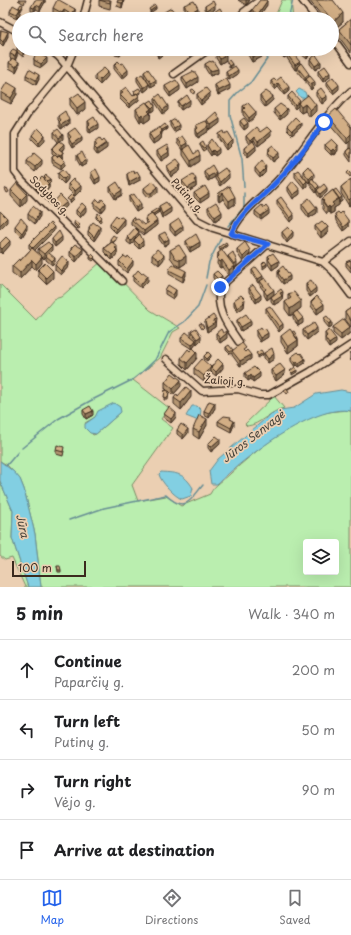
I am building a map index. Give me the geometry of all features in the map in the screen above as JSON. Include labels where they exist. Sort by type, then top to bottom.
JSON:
[{"type":"street","points":[[84,12],[88,0]]},
{"type":"street","points":[[244,12],[260,0]]},
{"type":"street","points":[[302,0],[312,12]]},
{"type":"street","points":[[0,22],[12,28]]},
{"type":"street","points":[[339,47],[351,63]]},
{"type":"street","name":"Putinų g.","points":[[56,56],[67,66],[191,214],[205,225],[323,262],[333,271],[351,295]]},
{"type":"street","name":"Sodybos g.","points":[[71,56],[67,66],[18,127],[15,142],[16,172],[22,181],[122,281]]},
{"type":"street","points":[[174,74],[199,56]]},
{"type":"street","points":[[231,234],[241,216],[278,180],[300,154],[338,102],[351,91]]},
{"type":"street","points":[[323,262],[351,241]]},
{"type":"street","points":[[239,342],[222,315],[218,295],[220,287],[268,244]]},
{"type":"street","name":"Žalioji g.","points":[[166,359],[202,390],[238,389],[269,395],[310,372],[351,345]]},
{"type":"green space","points":[[282,0],[291,0],[292,12],[277,12]]},
{"type":"green space","points":[[102,261],[150,310],[180,328],[173,332],[160,358],[133,380],[169,408],[161,419],[173,428],[132,485],[138,501],[166,496],[181,506],[210,494],[217,485],[250,456],[293,426],[318,414],[351,411],[351,587],[41,587],[35,534],[24,489],[20,479],[7,465],[0,461],[0,284],[36,320],[54,299],[61,297]],"holes":[[[121,412],[93,435],[85,423],[95,417]]]},
{"type":"green space","points":[[274,396],[284,408],[252,425],[247,426],[245,424]]},
{"type":"green space","points":[[0,481],[13,511],[12,538],[28,587],[25,587],[12,558],[5,560],[0,556]]},
{"type":"water","points":[[299,89],[305,92],[307,98],[301,98],[296,92]]},
{"type":"water","points":[[341,390],[351,392],[351,411],[336,411],[318,416],[299,424],[261,448],[217,484],[211,484],[209,471],[218,459],[271,414],[280,410],[294,408],[316,394]]},
{"type":"water","points":[[114,403],[120,407],[121,412],[96,434],[90,433],[85,428],[85,424],[95,417],[98,411]]},
{"type":"water","points":[[192,406],[197,406],[201,410],[200,418],[196,420],[186,416]]},
{"type":"water","name":"Jūra","points":[[0,461],[20,479],[24,489],[35,534],[41,587],[28,587],[12,538],[13,511],[0,481]]},
{"type":"water","points":[[161,472],[180,475],[186,479],[193,488],[191,496],[182,499],[179,498],[162,481],[159,474]]},
{"type":"building","points":[[35,0],[44,0],[40,7],[36,5],[34,8],[31,7]]},
{"type":"building","points":[[57,0],[59,0],[75,9],[74,12],[67,12],[64,10],[60,12],[53,8]]},
{"type":"building","points":[[99,0],[110,0],[110,3]]},
{"type":"building","points":[[118,0],[123,0],[122,3],[117,2]]},
{"type":"building","points":[[260,0],[267,1],[259,12],[252,10]]},
{"type":"building","points":[[316,0],[333,0],[343,13],[339,17],[339,12],[325,12]]},
{"type":"building","points":[[194,1],[198,8],[189,12],[184,5]]},
{"type":"building","points":[[213,1],[215,5],[207,10],[205,6]]},
{"type":"building","points":[[13,5],[20,9],[18,12],[10,11]]},
{"type":"building","points":[[155,5],[156,7],[150,11],[149,9]]},
{"type":"building","points":[[171,8],[174,12],[164,12]]},
{"type":"building","points":[[220,8],[222,12],[214,12]]},
{"type":"building","points":[[351,19],[351,45],[339,29]]},
{"type":"building","points":[[1,30],[8,32],[3,42],[0,39]]},
{"type":"building","points":[[35,56],[43,56],[47,58],[41,64],[34,60]]},
{"type":"building","points":[[288,56],[295,56],[300,62],[295,65]]},
{"type":"building","points":[[317,56],[321,62],[315,66],[310,59]]},
{"type":"building","points":[[12,58],[19,62],[16,67],[9,63]]},
{"type":"building","points":[[229,60],[232,64],[229,66],[226,61]]},
{"type":"building","points":[[118,61],[121,64],[123,63],[128,70],[122,75],[114,65]]},
{"type":"building","points":[[213,61],[218,69],[210,71],[205,64]]},
{"type":"building","points":[[301,63],[309,74],[305,77],[297,67]]},
{"type":"building","points":[[235,66],[238,70],[229,76],[226,72]]},
{"type":"building","points":[[325,66],[330,73],[323,78],[318,71]]},
{"type":"building","points":[[104,68],[108,72],[100,80],[95,75]]},
{"type":"building","points":[[29,69],[39,75],[36,80],[26,75]]},
{"type":"building","points":[[148,69],[156,80],[151,83],[144,72]]},
{"type":"building","points":[[194,71],[198,77],[187,84],[182,77]]},
{"type":"building","points":[[142,74],[149,84],[144,88],[137,77]]},
{"type":"building","points":[[310,76],[315,82],[311,85],[306,79]]},
{"type":"building","points":[[281,77],[289,87],[284,91],[278,83],[275,86],[271,81],[274,79],[276,81]]},
{"type":"building","points":[[333,77],[339,85],[333,90],[327,82]]},
{"type":"building","points":[[226,78],[230,85],[218,91],[215,85]]},
{"type":"building","points":[[176,80],[180,86],[170,93],[165,86]]},
{"type":"building","points":[[7,82],[17,88],[11,98],[1,92]]},
{"type":"building","points":[[126,87],[133,96],[137,93],[139,96],[129,104],[120,95],[123,93],[121,91]]},
{"type":"building","points":[[139,88],[141,91],[135,94],[134,91]]},
{"type":"building","points":[[206,88],[210,93],[201,101],[197,94]]},
{"type":"building","points":[[321,88],[327,96],[322,99],[316,92]]},
{"type":"building","points":[[193,89],[196,92],[193,94],[191,90]]},
{"type":"building","points":[[266,91],[273,96],[265,103],[260,96]]},
{"type":"building","points":[[292,92],[300,101],[295,105],[288,96]]},
{"type":"building","points":[[79,93],[85,102],[77,108],[70,99]]},
{"type":"building","points":[[160,94],[168,106],[163,110],[155,98]]},
{"type":"building","points":[[187,95],[190,100],[181,106],[178,102]]},
{"type":"building","points":[[308,95],[316,105],[310,110],[305,104],[301,107],[298,103]]},
{"type":"building","points":[[152,100],[155,105],[152,108],[147,103]]},
{"type":"building","points":[[146,102],[151,109],[148,111],[150,113],[144,117],[142,114],[140,116],[136,109]]},
{"type":"building","points":[[248,103],[256,112],[249,118],[243,110],[245,108],[243,106]]},
{"type":"building","points":[[280,104],[287,109],[280,116],[274,109]]},
{"type":"building","points":[[336,109],[351,127],[351,134],[347,138],[328,116]]},
{"type":"building","points":[[65,111],[69,120],[61,125],[59,122],[61,120],[58,116]]},
{"type":"building","points":[[216,112],[220,119],[211,125],[207,120]]},
{"type":"building","points":[[94,117],[98,124],[90,129],[88,126],[90,124],[88,121]]},
{"type":"building","points":[[295,117],[301,123],[292,131],[287,126]]},
{"type":"building","points":[[244,118],[248,123],[244,126],[240,121]]},
{"type":"building","points":[[175,119],[179,125],[174,128],[170,122]]},
{"type":"building","points":[[206,121],[209,126],[198,134],[196,130],[198,128],[196,125]]},
{"type":"building","points":[[165,124],[167,127],[162,130],[160,128]]},
{"type":"building","points":[[159,127],[162,132],[153,140],[149,133]]},
{"type":"building","points":[[256,127],[260,132],[267,127],[271,131],[258,142],[254,137],[250,141],[246,136]]},
{"type":"building","points":[[38,128],[45,135],[39,142],[32,135]]},
{"type":"building","points":[[75,128],[82,137],[72,144],[69,139],[71,137],[68,133]]},
{"type":"building","points":[[58,129],[63,135],[59,138],[54,132]]},
{"type":"building","points":[[224,131],[225,134],[228,132],[233,140],[227,146],[219,134]]},
{"type":"building","points":[[182,136],[187,143],[182,146],[177,139]]},
{"type":"building","points":[[100,138],[102,141],[104,139],[107,143],[97,150],[94,147],[97,145],[95,142]]},
{"type":"building","points":[[212,139],[219,149],[215,152],[213,150],[211,152],[207,145]]},
{"type":"building","points":[[332,139],[338,145],[335,151],[333,149],[331,151],[325,145]]},
{"type":"building","points":[[60,141],[64,144],[59,149],[63,152],[61,155],[52,149]]},
{"type":"building","points":[[203,141],[206,147],[203,148],[200,143]]},
{"type":"building","points":[[253,141],[256,146],[248,153],[244,148]]},
{"type":"building","points":[[167,145],[169,149],[167,150],[169,152],[161,157],[157,151]]},
{"type":"building","points":[[189,145],[194,154],[198,151],[200,155],[191,161],[183,149]]},
{"type":"building","points":[[273,145],[279,153],[273,158],[268,152],[270,150],[269,148]]},
{"type":"building","points":[[350,148],[351,149],[351,158],[346,151]]},
{"type":"building","points":[[82,152],[86,160],[81,163],[77,155]]},
{"type":"building","points":[[34,153],[42,160],[35,167],[27,161]]},
{"type":"building","points":[[55,155],[57,157],[59,155],[65,161],[61,165],[53,160],[52,157]]},
{"type":"building","points":[[177,159],[181,164],[179,165],[180,167],[171,173],[167,166]]},
{"type":"building","points":[[262,160],[266,166],[260,174],[255,168]]},
{"type":"building","points":[[212,165],[216,172],[208,177],[204,171]]},
{"type":"building","points":[[308,166],[314,174],[309,179],[303,171]]},
{"type":"building","points":[[225,168],[229,174],[220,182],[215,175]]},
{"type":"building","points":[[63,169],[68,175],[64,179],[58,173]]},
{"type":"building","points":[[96,169],[100,177],[95,180],[91,172]]},
{"type":"building","points":[[133,170],[134,173],[137,171],[140,176],[129,182],[127,174]]},
{"type":"building","points":[[298,170],[307,181],[304,184],[295,172]]},
{"type":"building","points":[[349,171],[351,173],[350,177],[347,173]]},
{"type":"building","points":[[193,174],[196,179],[194,180],[196,183],[188,188],[182,181]]},
{"type":"building","points":[[46,175],[51,179],[48,181],[44,177]]},
{"type":"building","points":[[42,177],[49,184],[43,190],[36,183]]},
{"type":"building","points":[[312,178],[319,186],[316,189],[310,181]]},
{"type":"building","points":[[73,179],[81,186],[75,191],[68,184]]},
{"type":"building","points":[[351,179],[351,198],[349,200],[341,187]]},
{"type":"building","points":[[153,181],[158,187],[151,193],[148,193],[144,188]]},
{"type":"building","points":[[293,181],[300,190],[293,195],[288,187]]},
{"type":"building","points":[[117,182],[122,190],[115,195],[110,187]]},
{"type":"building","points":[[17,183],[27,194],[21,200],[11,190]]},
{"type":"building","points":[[324,184],[327,188],[320,194],[317,190]]},
{"type":"building","points":[[205,186],[209,193],[200,199],[194,193]]},
{"type":"building","points":[[229,186],[235,197],[229,201],[223,193],[219,196],[218,194]]},
{"type":"building","points":[[336,189],[342,197],[339,199],[333,191]]},
{"type":"building","points":[[333,190],[339,198],[332,203],[334,205],[327,208],[322,199]]},
{"type":"building","points":[[72,194],[74,196],[70,201],[67,199]]},
{"type":"building","points":[[134,194],[141,204],[136,208],[129,197]]},
{"type":"building","points":[[60,195],[67,202],[60,208],[54,202]]},
{"type":"building","points":[[281,197],[294,215],[290,218],[277,200]]},
{"type":"building","points":[[309,198],[317,208],[309,214],[302,204]]},
{"type":"building","points":[[97,199],[100,202],[102,199],[106,203],[101,209],[94,203]]},
{"type":"building","points":[[166,202],[171,208],[162,214],[159,206]]},
{"type":"building","points":[[216,202],[222,212],[215,217],[208,207]]},
{"type":"building","points":[[82,203],[86,207],[80,214],[76,210]]},
{"type":"building","points":[[262,205],[264,208],[266,206],[269,210],[261,216],[255,211]]},
{"type":"building","points":[[33,206],[40,212],[35,220],[28,214]]},
{"type":"building","points":[[158,208],[159,210],[153,214],[150,213]]},
{"type":"building","points":[[0,211],[7,218],[0,225]]},
{"type":"building","points":[[338,212],[340,214],[342,212],[348,220],[348,223],[343,227],[335,214]]},
{"type":"building","points":[[98,213],[102,217],[100,220],[96,216]]},
{"type":"building","points":[[152,213],[157,221],[144,231],[131,219],[133,217],[135,220],[137,219],[144,225],[148,222],[145,219],[147,216]]},
{"type":"building","points":[[116,215],[119,218],[120,216],[124,219],[116,229],[110,223]]},
{"type":"building","points":[[21,218],[27,225],[22,233],[15,226]]},
{"type":"building","points":[[179,219],[183,226],[175,232],[170,225]]},
{"type":"building","points":[[75,221],[80,225],[78,227],[74,223]]},
{"type":"building","points":[[322,221],[328,227],[321,233],[315,226]]},
{"type":"building","points":[[93,222],[100,227],[94,237],[88,231]]},
{"type":"building","points":[[50,223],[54,227],[33,248],[29,244]]},
{"type":"building","points":[[288,227],[293,232],[287,239],[282,232]]},
{"type":"building","points":[[135,228],[139,232],[131,241],[127,237]]},
{"type":"building","points":[[59,231],[62,237],[55,243],[52,239]]},
{"type":"building","points":[[165,232],[169,239],[164,242],[159,235]]},
{"type":"building","points":[[140,234],[143,241],[139,245],[134,240]]},
{"type":"building","points":[[196,234],[200,242],[190,248],[186,241]]},
{"type":"building","points":[[113,235],[116,237],[112,241],[110,239]]},
{"type":"building","points":[[6,237],[10,241],[2,249],[0,247],[0,243]]},
{"type":"building","points":[[48,242],[52,246],[44,254],[38,249]]},
{"type":"building","points":[[112,242],[117,246],[115,248],[117,250],[112,255],[104,248]]},
{"type":"building","points":[[226,242],[227,244],[220,249],[219,247]]},
{"type":"building","points":[[245,242],[250,250],[243,257],[237,249]]},
{"type":"building","points":[[75,244],[83,249],[76,257],[70,252],[73,249],[71,248]]},
{"type":"building","points":[[179,245],[186,256],[180,260],[175,258],[170,250]]},
{"type":"building","points":[[32,248],[42,257],[36,264],[32,260],[20,273],[12,266],[19,259],[20,261]]},
{"type":"building","points":[[157,249],[164,255],[159,260],[152,255]]},
{"type":"building","points":[[222,250],[234,266],[229,270],[222,260],[220,262],[217,258],[219,256],[218,253]]},
{"type":"building","points":[[233,252],[237,262],[234,264],[228,256]]},
{"type":"building","points":[[49,253],[55,258],[52,261],[46,256]]},
{"type":"building","points":[[273,253],[279,261],[272,265],[268,259],[270,258],[268,256]]},
{"type":"building","points":[[92,254],[95,257],[93,259],[90,257]]},
{"type":"building","points":[[62,256],[69,262],[61,271],[55,265]]},
{"type":"building","points":[[124,256],[127,258],[128,256],[133,261],[127,269],[119,261]]},
{"type":"building","points":[[351,260],[351,268],[346,262]]},
{"type":"building","points":[[265,261],[267,264],[263,266],[262,264]]},
{"type":"building","points":[[45,263],[53,271],[46,278],[38,270]]},
{"type":"building","points":[[172,264],[186,271],[183,277],[169,270]]},
{"type":"building","points":[[283,266],[290,276],[283,280],[278,273],[280,271],[278,270]]},
{"type":"building","points":[[256,267],[263,276],[258,279],[252,270]]},
{"type":"building","points":[[138,270],[142,274],[143,272],[148,276],[141,284],[133,276]]},
{"type":"building","points":[[217,271],[222,276],[218,279],[213,274]]},
{"type":"building","points":[[265,278],[274,290],[267,295],[264,291],[266,289],[260,281]]},
{"type":"building","points":[[311,280],[316,288],[310,293],[306,283]]},
{"type":"building","points":[[168,285],[176,290],[173,295],[165,290]]},
{"type":"building","points":[[253,285],[261,295],[256,299],[249,288]]},
{"type":"building","points":[[281,289],[283,292],[280,293],[282,296],[274,301],[271,297]]},
{"type":"building","points":[[294,292],[301,301],[290,309],[285,302],[291,298],[288,294]]},
{"type":"building","points":[[241,295],[245,299],[242,301],[244,303],[237,308],[234,300]]},
{"type":"building","points":[[317,296],[324,304],[317,309],[311,302]]},
{"type":"building","points":[[270,306],[283,324],[279,327],[266,308]]},
{"type":"building","points":[[351,308],[351,321],[345,312]]},
{"type":"building","points":[[297,311],[303,318],[298,322],[293,314]]},
{"type":"building","points":[[246,314],[251,321],[241,327],[237,320]]},
{"type":"building","points":[[213,315],[216,319],[213,320],[215,323],[207,328],[205,321]]},
{"type":"building","points":[[327,316],[332,322],[329,324],[324,318]]},
{"type":"building","points":[[344,319],[350,327],[341,334],[333,327]]},
{"type":"building","points":[[201,323],[204,327],[202,329],[199,324]]},
{"type":"building","points":[[314,323],[317,328],[307,335],[303,330]]},
{"type":"building","points":[[261,327],[263,330],[265,328],[268,333],[260,338],[256,331]]},
{"type":"building","points":[[196,328],[201,336],[197,339],[191,331]]},
{"type":"building","points":[[221,329],[223,333],[226,331],[227,333],[220,339],[216,333]]},
{"type":"building","points":[[290,329],[298,340],[288,347],[281,336]]},
{"type":"building","points":[[329,330],[336,339],[329,344],[325,338],[327,336],[325,333]]},
{"type":"building","points":[[294,331],[298,338],[297,339],[292,332]]},
{"type":"building","points":[[186,332],[196,340],[192,345],[181,338]]},
{"type":"building","points":[[242,343],[246,348],[243,350],[245,352],[247,350],[251,355],[240,361],[232,351]]},
{"type":"building","points":[[229,345],[233,350],[230,352],[226,347]]},
{"type":"building","points":[[193,348],[197,352],[187,363],[181,358],[188,349],[190,351]]},
{"type":"building","points":[[272,348],[274,354],[268,359],[264,353]]},
{"type":"building","points":[[261,350],[263,353],[258,356],[256,353]]},
{"type":"building","points":[[208,352],[211,355],[207,359],[204,356]]},
{"type":"building","points":[[298,352],[300,354],[301,353],[305,359],[299,363],[297,361],[295,363],[291,357]]},
{"type":"building","points":[[202,359],[211,367],[204,376],[194,368]]},
{"type":"building","points":[[218,359],[223,364],[216,372],[211,367]]},
{"type":"building","points":[[280,364],[285,370],[276,376],[271,370]]},
{"type":"building","points":[[254,367],[260,373],[253,378],[251,375],[248,377],[245,373]]},
{"type":"building","points":[[295,367],[297,370],[292,373],[290,371]]},
{"type":"building","points":[[172,373],[181,380],[173,389],[165,382]]},
{"type":"building","points":[[186,387],[191,391],[181,403],[174,398],[177,394],[178,396]]},
{"type":"building","points":[[287,388],[289,392],[287,394],[284,390]]},
{"type":"building","points":[[165,390],[169,391],[168,398],[164,397]]},
{"type":"building","points":[[209,401],[215,403],[209,413],[204,411]]},
{"type":"building","points":[[90,406],[93,411],[86,414],[83,410]]},
{"type":"building","points":[[169,407],[176,413],[171,419],[164,414]]},
{"type":"building","points":[[199,415],[207,419],[199,432],[193,429]]},
{"type":"building","points":[[224,416],[231,417],[230,419],[234,421],[231,428],[218,421]]},
{"type":"building","points":[[181,424],[188,429],[183,435],[177,430]]},
{"type":"building","points":[[216,436],[220,439],[211,447],[208,444]]},
{"type":"building","points":[[57,445],[64,447],[63,452],[56,450]]},
{"type":"building","points":[[57,566],[60,566],[61,570],[58,570]]},
{"type":"waterway","points":[[290,12],[293,0]]},
{"type":"waterway","points":[[244,187],[242,159],[230,115],[230,101],[238,92],[251,82],[269,56]]},
{"type":"waterway","points":[[228,226],[244,207],[244,193]]},
{"type":"waterway","points":[[206,278],[209,262],[221,238]]},
{"type":"waterway","points":[[22,448],[58,419],[132,380],[141,373],[155,360],[169,332],[184,322],[198,307],[206,285]]},
{"type":"waterway","points":[[6,466],[18,452]]},
{"type":"waterway","name":"Jūros Senvagė","points":[[69,520],[104,508],[166,495],[173,501],[183,504],[188,502],[203,485]]},
{"type":"route","points":[[220,287],[268,244],[231,234],[241,216],[266,193],[286,171],[324,122]]}]
